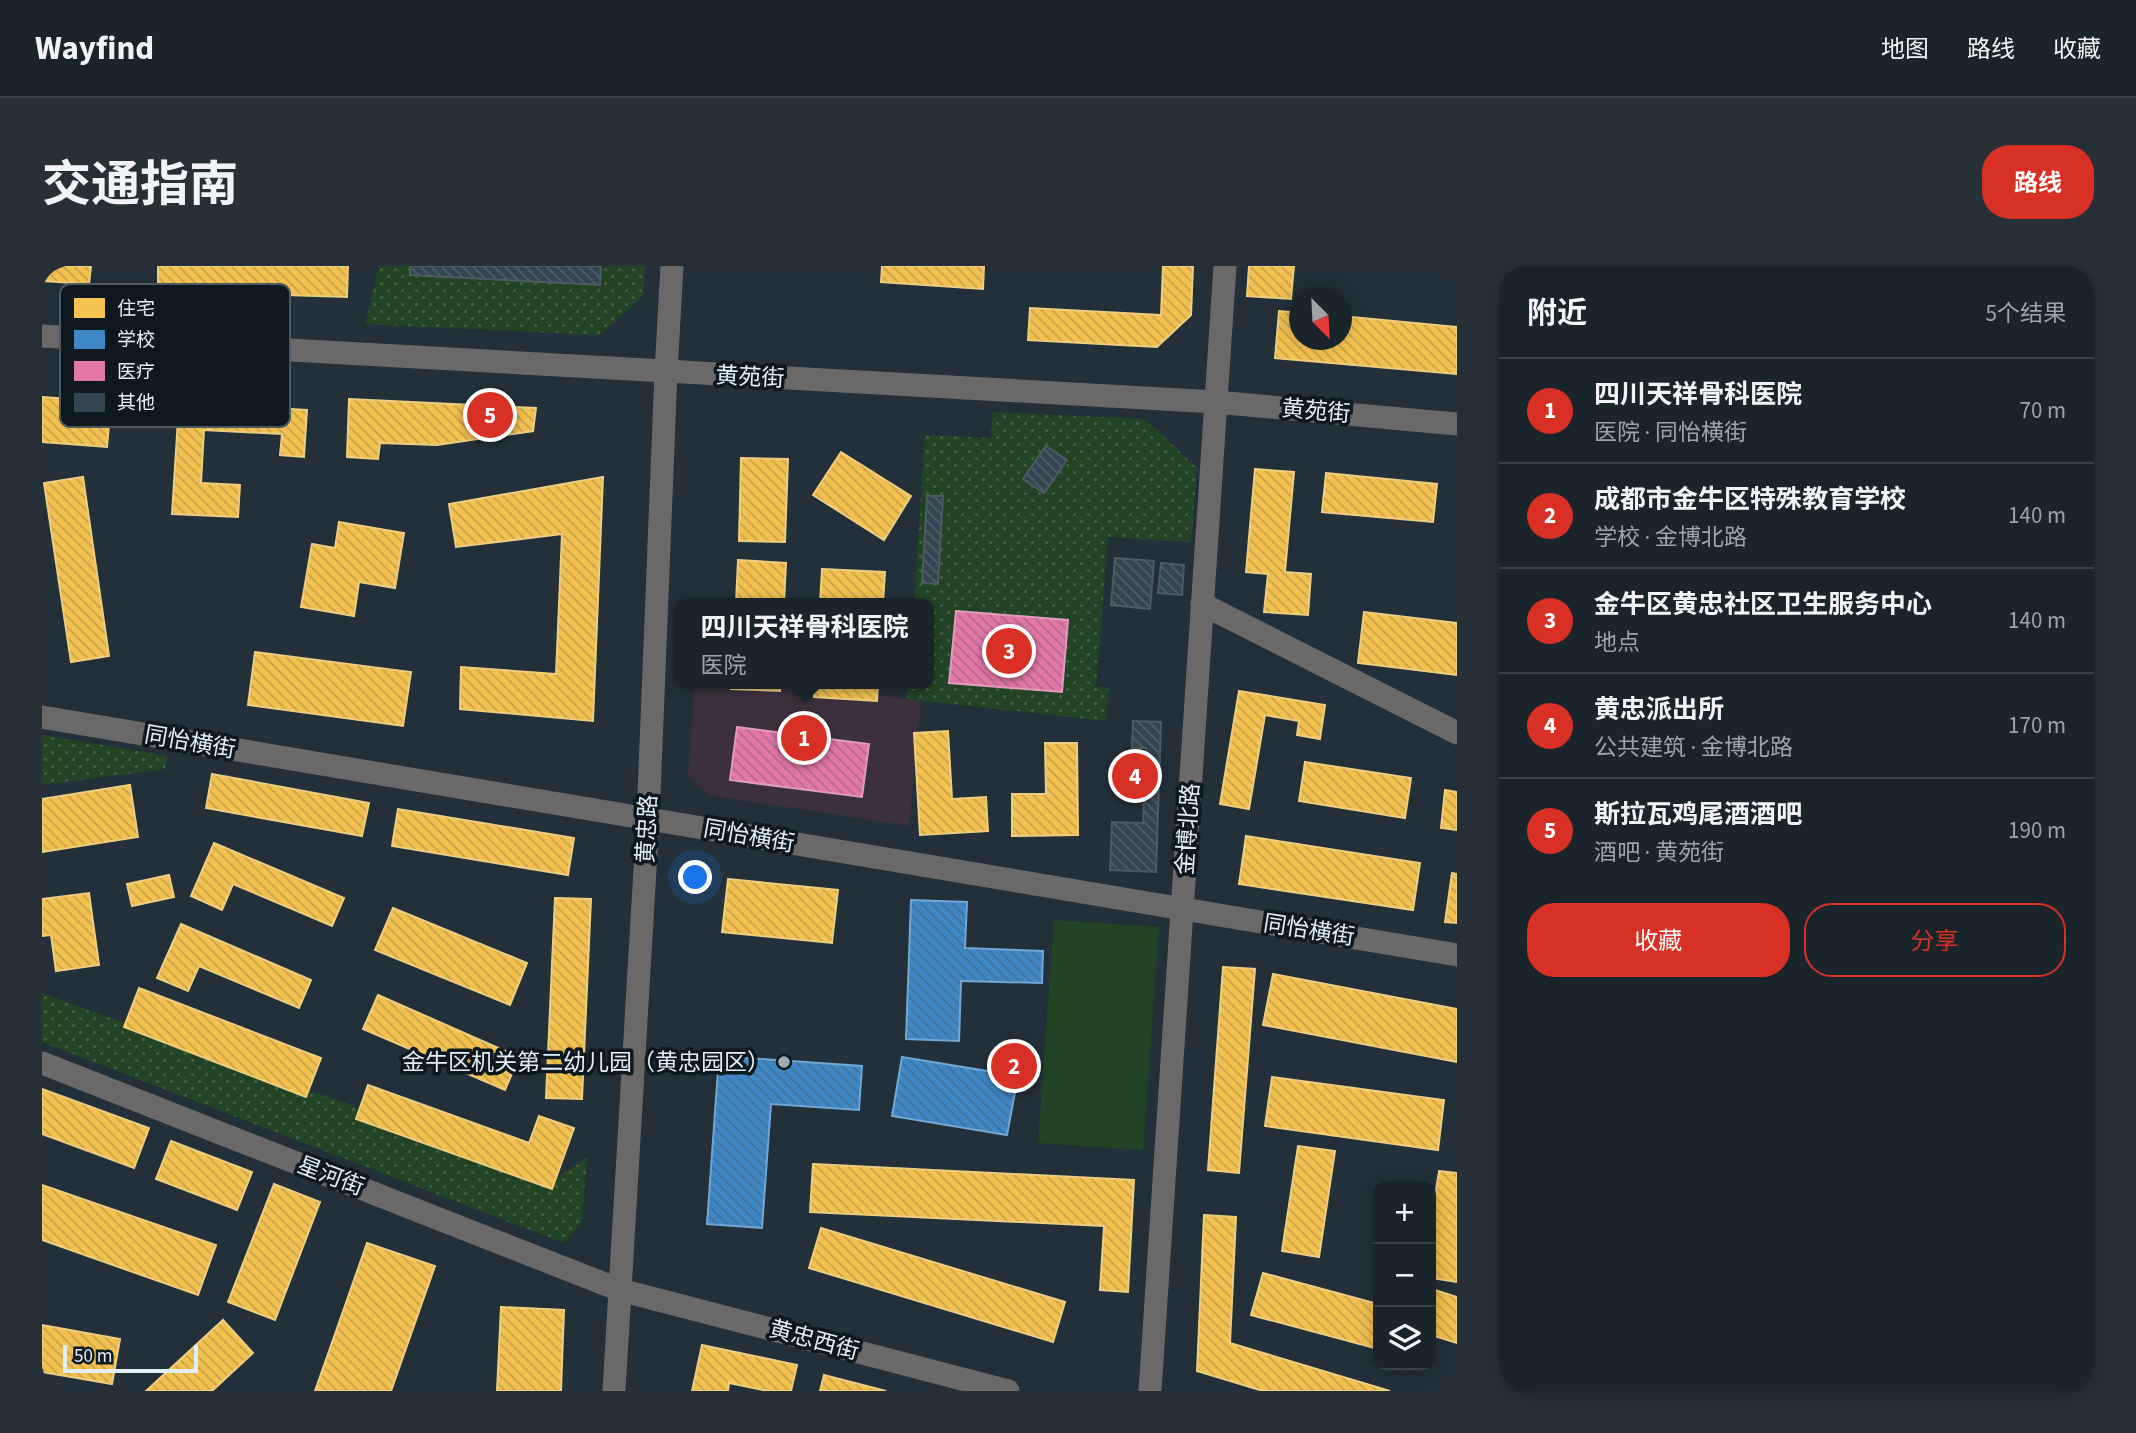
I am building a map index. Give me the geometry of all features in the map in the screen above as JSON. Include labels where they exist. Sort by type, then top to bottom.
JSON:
[{"type":"street","name":"黄忠路","points":[[614,1391],[648,819],[672,266]]},
{"type":"street","name":"金博北路","points":[[1150,1391],[1225,266]]},
{"type":"street","name":"黄苑街","points":[[42,337],[60,338]]},
{"type":"street","name":"黄苑街","points":[[290,351],[1216,402],[1457,424]]},
{"type":"street","points":[[1202,604],[1457,733]]},
{"type":"street","name":"同怡横街","points":[[42,717],[1457,955]]},
{"type":"street","name":"星河街","points":[[42,1063],[620,1290]]},
{"type":"street","name":"黄忠西街","points":[[620,1290],[1009,1391]]},
{"type":"shaded area","points":[[695,689],[822,689],[921,700],[909,826],[708,795],[688,775]]},
{"type":"green space","points":[[379,266],[645,266],[643,296],[600,335],[365,324]]},
{"type":"green space","points":[[993,412],[1145,419],[1197,468],[1191,542],[1108,537],[1096,686],[1109,688],[1106,721],[907,699],[908,689],[934,689],[934,598],[914,598],[925,435],[991,438]]},
{"type":"green space","points":[[42,735],[167,756],[165,769],[42,785]]},
{"type":"green space","points":[[1054,920],[1159,927],[1143,1150],[1038,1143]]},
{"type":"green space","points":[[42,993],[554,1179],[587,1158],[582,1222],[564,1243],[42,1042]]},
{"type":"building: 住宅","points":[[42,266],[91,266],[89,284],[42,281]]},
{"type":"building: 住宅","points":[[158,266],[348,266],[347,297],[290,295],[290,284],[158,284]]},
{"type":"building: 住宅","points":[[882,266],[984,266],[983,289],[881,282]]},
{"type":"building: 住宅","points":[[1163,266],[1193,266],[1191,315],[1157,347],[1028,340],[1030,308],[1161,315]]},
{"type":"building: 住宅","points":[[1249,266],[1294,266],[1289,299],[1247,296]]},
{"type":"building: 住宅","points":[[1279,311],[1289,312],[1289,350],[1352,350],[1352,317],[1457,327],[1457,374],[1275,358]]},
{"type":"building: 住宅","points":[[42,397],[60,398],[60,427],[109,427],[107,447],[42,442]]},
{"type":"building: 住宅","points":[[349,399],[536,408],[533,431],[437,445],[380,443],[378,459],[347,457]]},
{"type":"building: 住宅","points":[[290,409],[307,410],[304,457],[280,455],[282,434],[204,430],[201,483],[240,485],[238,517],[172,514],[177,427],[290,427]]},
{"type":"building: 住宅","points":[[841,452],[911,496],[884,540],[813,495]]},
{"type":"building: 住宅","points":[[741,458],[788,459],[785,542],[739,541]]},
{"type":"building: 住宅","points":[[1255,469],[1294,472],[1285,572],[1311,574],[1308,615],[1264,612],[1268,574],[1246,572]]},
{"type":"building: 住宅","points":[[1326,473],[1437,484],[1433,522],[1322,512]]},
{"type":"building: 住宅","points":[[83,477],[109,656],[71,662],[44,483]]},
{"type":"building: 住宅","points":[[603,477],[593,721],[460,709],[461,667],[556,674],[562,534],[456,547],[449,504]]},
{"type":"building: 住宅","points":[[339,522],[404,533],[395,588],[359,582],[354,616],[301,607],[312,544],[335,548]]},
{"type":"building: 住宅","points":[[738,560],[786,563],[784,598],[736,598]]},
{"type":"building: 住宅","points":[[822,569],[885,572],[883,598],[820,598]]},
{"type":"building: 住宅","points":[[1364,612],[1457,623],[1457,675],[1358,663]]},
{"type":"building: 住宅","points":[[255,652],[411,672],[403,726],[248,705]]},
{"type":"building: 住宅","points":[[731,689],[780,689],[780,691]]},
{"type":"building: 住宅","points":[[815,689],[878,689],[877,701],[814,697]]},
{"type":"building: 住宅","points":[[1239,691],[1325,705],[1320,739],[1297,735],[1299,721],[1265,715],[1249,809],[1220,804]]},
{"type":"building: 住宅","points":[[948,731],[952,799],[986,797],[988,831],[920,835],[914,733]]},
{"type":"building: 住宅","points":[[1045,743],[1077,743],[1078,835],[1012,836],[1012,794],[1046,794]]},
{"type":"building: 住宅","points":[[1305,762],[1411,778],[1405,818],[1299,801]]},
{"type":"building: 住宅","points":[[212,774],[369,803],[362,836],[206,808]]},
{"type":"building: 住宅","points":[[130,785],[138,837],[42,852],[42,799]]},
{"type":"building: 住宅","points":[[1445,790],[1457,792],[1457,830],[1441,828]]},
{"type":"building: 住宅","points":[[398,809],[574,838],[568,875],[392,846]]},
{"type":"building: 住宅","points":[[1246,836],[1420,863],[1413,910],[1239,884]]},
{"type":"building: 住宅","points":[[214,843],[344,898],[332,926],[233,884],[222,910],[191,896]]},
{"type":"building: 住宅","points":[[1452,873],[1457,874],[1457,923],[1445,922]]},
{"type":"building: 住宅","points":[[169,875],[174,897],[132,906],[127,884]]},
{"type":"building: 住宅","points":[[728,879],[838,890],[832,943],[722,932]]},
{"type":"building: 住宅","points":[[89,893],[99,965],[56,971],[51,935],[42,936],[42,899]]},
{"type":"building: 住宅","points":[[555,898],[591,899],[582,1099],[546,1098]]},
{"type":"building: 住宅","points":[[393,908],[527,963],[510,1005],[375,950]]},
{"type":"building: 住宅","points":[[181,924],[311,980],[299,1008],[199,966],[188,991],[157,978]]},
{"type":"building: 住宅","points":[[1223,967],[1255,969],[1239,1173],[1208,1170]]},
{"type":"building: 住宅","points":[[1273,974],[1457,1009],[1457,1062],[1263,1025]]},
{"type":"building: 住宅","points":[[139,988],[321,1058],[306,1097],[124,1027]]},
{"type":"building: 住宅","points":[[378,995],[519,1057],[505,1090],[363,1029]]},
{"type":"building: 住宅","points":[[1272,1077],[1444,1100],[1438,1150],[1265,1126]]},
{"type":"building: 住宅","points":[[368,1085],[529,1143],[539,1116],[574,1128],[552,1189],[356,1119]]},
{"type":"building: 住宅","points":[[42,1089],[149,1128],[134,1168],[42,1134]]},
{"type":"building: 住宅","points":[[171,1141],[252,1172],[237,1210],[156,1179]]},
{"type":"building: 住宅","points":[[1298,1146],[1335,1151],[1319,1257],[1282,1251]]},
{"type":"building: 住宅","points":[[813,1164],[1134,1180],[1128,1292],[1100,1290],[1104,1226],[810,1212]]},
{"type":"building: 住宅","points":[[1439,1171],[1457,1173],[1457,1282],[1436,1279],[1436,1190]]},
{"type":"building: 住宅","points":[[274,1184],[320,1202],[275,1320],[228,1302]]},
{"type":"building: 住宅","points":[[42,1185],[216,1245],[198,1295],[42,1240]]},
{"type":"building: 住宅","points":[[1204,1215],[1236,1217],[1230,1343],[1390,1391],[1263,1391],[1197,1371]]},
{"type":"building: 住宅","points":[[821,1228],[1065,1302],[1053,1342],[809,1268]]},
{"type":"building: 住宅","points":[[367,1243],[435,1266],[391,1391],[315,1391]]},
{"type":"building: 住宅","points":[[1263,1273],[1373,1303],[1373,1348],[1251,1315]]},
{"type":"building: 住宅","points":[[1436,1290],[1457,1297],[1457,1343],[1436,1337]]},
{"type":"building: 住宅","points":[[501,1307],[564,1310],[561,1391],[497,1391]]},
{"type":"building: 住宅","points":[[223,1320],[253,1353],[212,1391],[146,1391]]},
{"type":"building: 住宅","points":[[42,1325],[120,1339],[112,1384],[42,1372]]},
{"type":"building: 住宅","points":[[702,1345],[797,1365],[791,1391],[768,1391],[729,1383],[728,1391],[692,1391]]},
{"type":"building: 住宅","points":[[824,1375],[886,1391],[820,1391]]},
{"type":"building: 学校","points":[[911,900],[967,902],[965,948],[1043,951],[1042,983],[961,981],[959,1041],[906,1039]]},
{"type":"building: 学校","points":[[719,1056],[862,1066],[859,1110],[771,1104],[762,1228],[707,1224]]},
{"type":"building: 学校","points":[[902,1057],[1018,1076],[1007,1135],[892,1116]]},
{"type":"building: 医疗","points":[[956,611],[1068,620],[1062,692],[949,683]]},
{"type":"building: 医疗","points":[[737,727],[869,744],[862,797],[730,780]]},
{"type":"building: 其他","points":[[410,266],[601,266],[600,285],[410,275]]},
{"type":"building: 其他","points":[[1046,446],[1067,460],[1044,493],[1023,479]]},
{"type":"building: 其他","points":[[927,496],[943,496],[938,584],[922,583]]},
{"type":"building: 其他","points":[[1115,558],[1154,561],[1150,609],[1111,605]]},
{"type":"building: 其他","points":[[1161,563],[1184,565],[1182,595],[1158,593]]},
{"type":"building: 其他","points":[[1133,721],[1161,722],[1156,872],[1110,870],[1112,822],[1143,823],[1146,748],[1132,748]]},
{"type":"place","name":"斯拉瓦鸡尾酒酒吧","points":[[490,415]]},
{"type":"place","name":"金牛区黄忠社区卫生服务中心","points":[[1009,651]]},
{"type":"place","name":"四川天祥骨科医院","points":[[804,738]]},
{"type":"place","name":"黄忠派出所","points":[[1135,776]]},
{"type":"place","name":"金牛区机关第二幼儿园（黄忠园区）","points":[[784,1062]]},
{"type":"place","name":"成都市金牛区特殊教育学校","points":[[1014,1066]]}]
